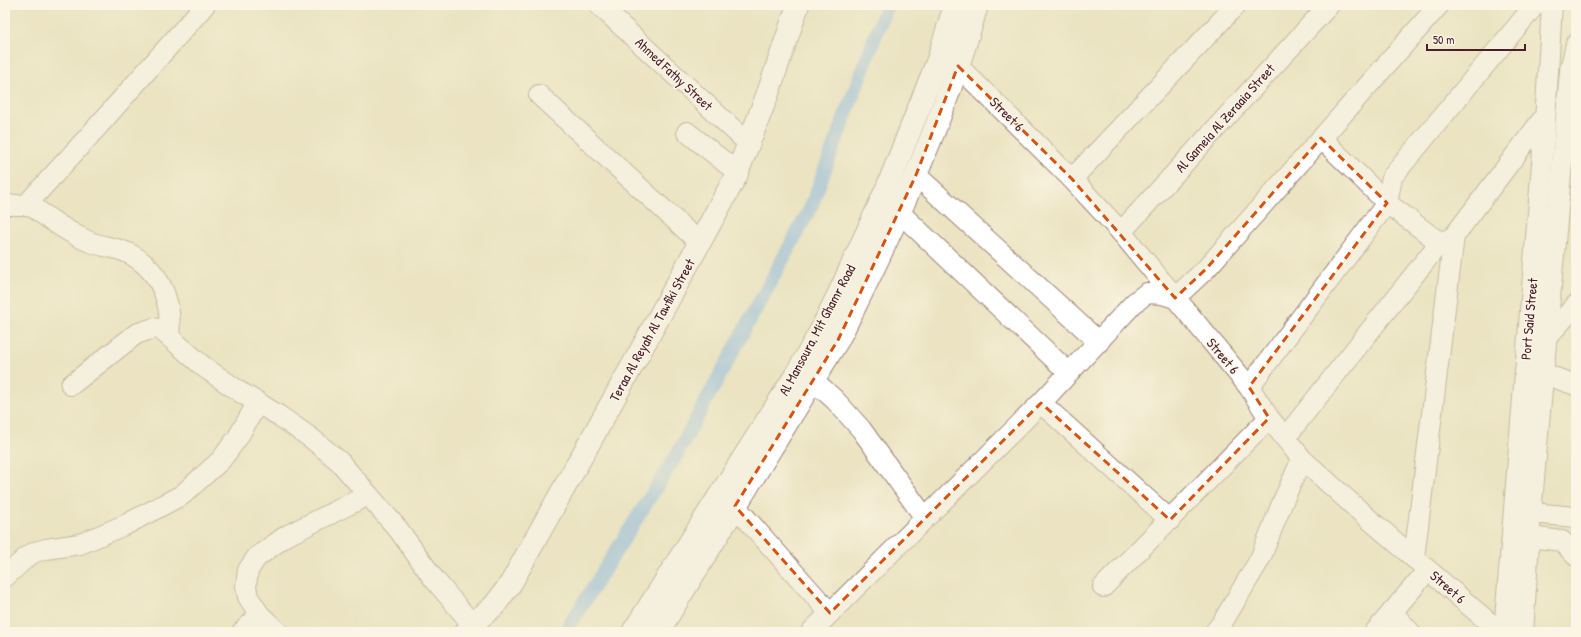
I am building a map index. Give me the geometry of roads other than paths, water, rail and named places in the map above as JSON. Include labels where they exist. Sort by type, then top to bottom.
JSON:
[{"type":"main road","name":"Teraa Al Reyah Al Tawfiki Street","points":[[469,628],[494,606],[511,583],[738,172],[798,5]]},
{"type":"main road","name":"Al Mansoura, Mit Ghamr Road","points":[[658,632],[814,381],[838,340],[857,303],[916,175],[948,63],[955,5]]},
{"type":"main road","name":"Al Mansoura, Mit Ghamr Road","points":[[633,632],[763,427],[820,332],[861,248],[887,188],[977,5]]},
{"type":"street","points":[[26,204],[102,122],[205,5]]},
{"type":"street","name":"Ahmed Fathy Street","points":[[600,5],[748,144]]},
{"type":"street","points":[[1072,179],[1236,5]]},
{"type":"street","name":"Al Gameia Al Zeraaia Street","points":[[1121,232],[1328,5]]},
{"type":"street","points":[[811,632],[1041,403],[1134,303],[1147,293],[1162,294],[1175,298],[1206,269],[1439,5]]},
{"type":"street","points":[[1249,387],[1387,203],[1392,177],[1535,5]]},
{"type":"street","name":"Port Said Street","points":[[1504,632],[1544,139],[1552,5]]},
{"type":"street","name":"Port Said Street","points":[[1524,632],[1530,537],[1564,141],[1575,54]]},
{"type":"street","name":"Street 6","points":[[948,63],[1072,179],[1121,232],[1249,387],[1269,418],[1302,459],[1363,514],[1500,632]]},
{"type":"street","points":[[539,95],[700,243]]},
{"type":"street","points":[[1285,438],[1545,116]]},
{"type":"street","points":[[687,132],[738,172]]},
{"type":"street","points":[[1321,138],[1387,203],[1435,239],[1447,238]]},
{"type":"street","points":[[1544,139],[1564,141]]},
{"type":"street","points":[[916,175],[1099,342]]},
{"type":"street","points":[[5,205],[26,204],[32,206],[78,237],[92,243],[128,253],[142,263],[156,277],[164,290],[171,320],[169,336]]},
{"type":"street","points":[[899,212],[1069,373]]},
{"type":"street","points":[[1375,632],[1392,612],[1421,564],[1447,238]]},
{"type":"street","points":[[1547,337],[1576,305]]},
{"type":"street","points":[[71,385],[136,334],[154,328],[160,329],[204,367],[278,415],[316,442],[339,461],[398,529],[469,628]]},
{"type":"street","points":[[1544,374],[1576,385]]},
{"type":"street","points":[[814,381],[835,400],[861,429],[925,518]]},
{"type":"street","points":[[5,577],[28,556],[35,552],[80,544],[127,524],[182,495],[221,460],[238,437],[258,402]]},
{"type":"street","points":[[1041,403],[1170,520]]},
{"type":"street","points":[[1103,587],[1269,418]]},
{"type":"street","points":[[1215,632],[1222,623],[1260,559],[1283,501],[1302,459]]},
{"type":"street","points":[[278,632],[260,615],[248,597],[246,586],[248,570],[257,557],[286,536],[368,495]]},
{"type":"street","points":[[735,506],[830,613]]},
{"type":"street","points":[[1532,513],[1576,517]]},
{"type":"street","points":[[1530,537],[1562,541],[1576,556]]},
{"type":"street","points":[[1392,612],[1410,632]]},
{"type":"street","points":[[242,632],[260,615]]},
{"type":"waterway","points":[[565,632],[676,456],[810,209],[887,5]]}]
